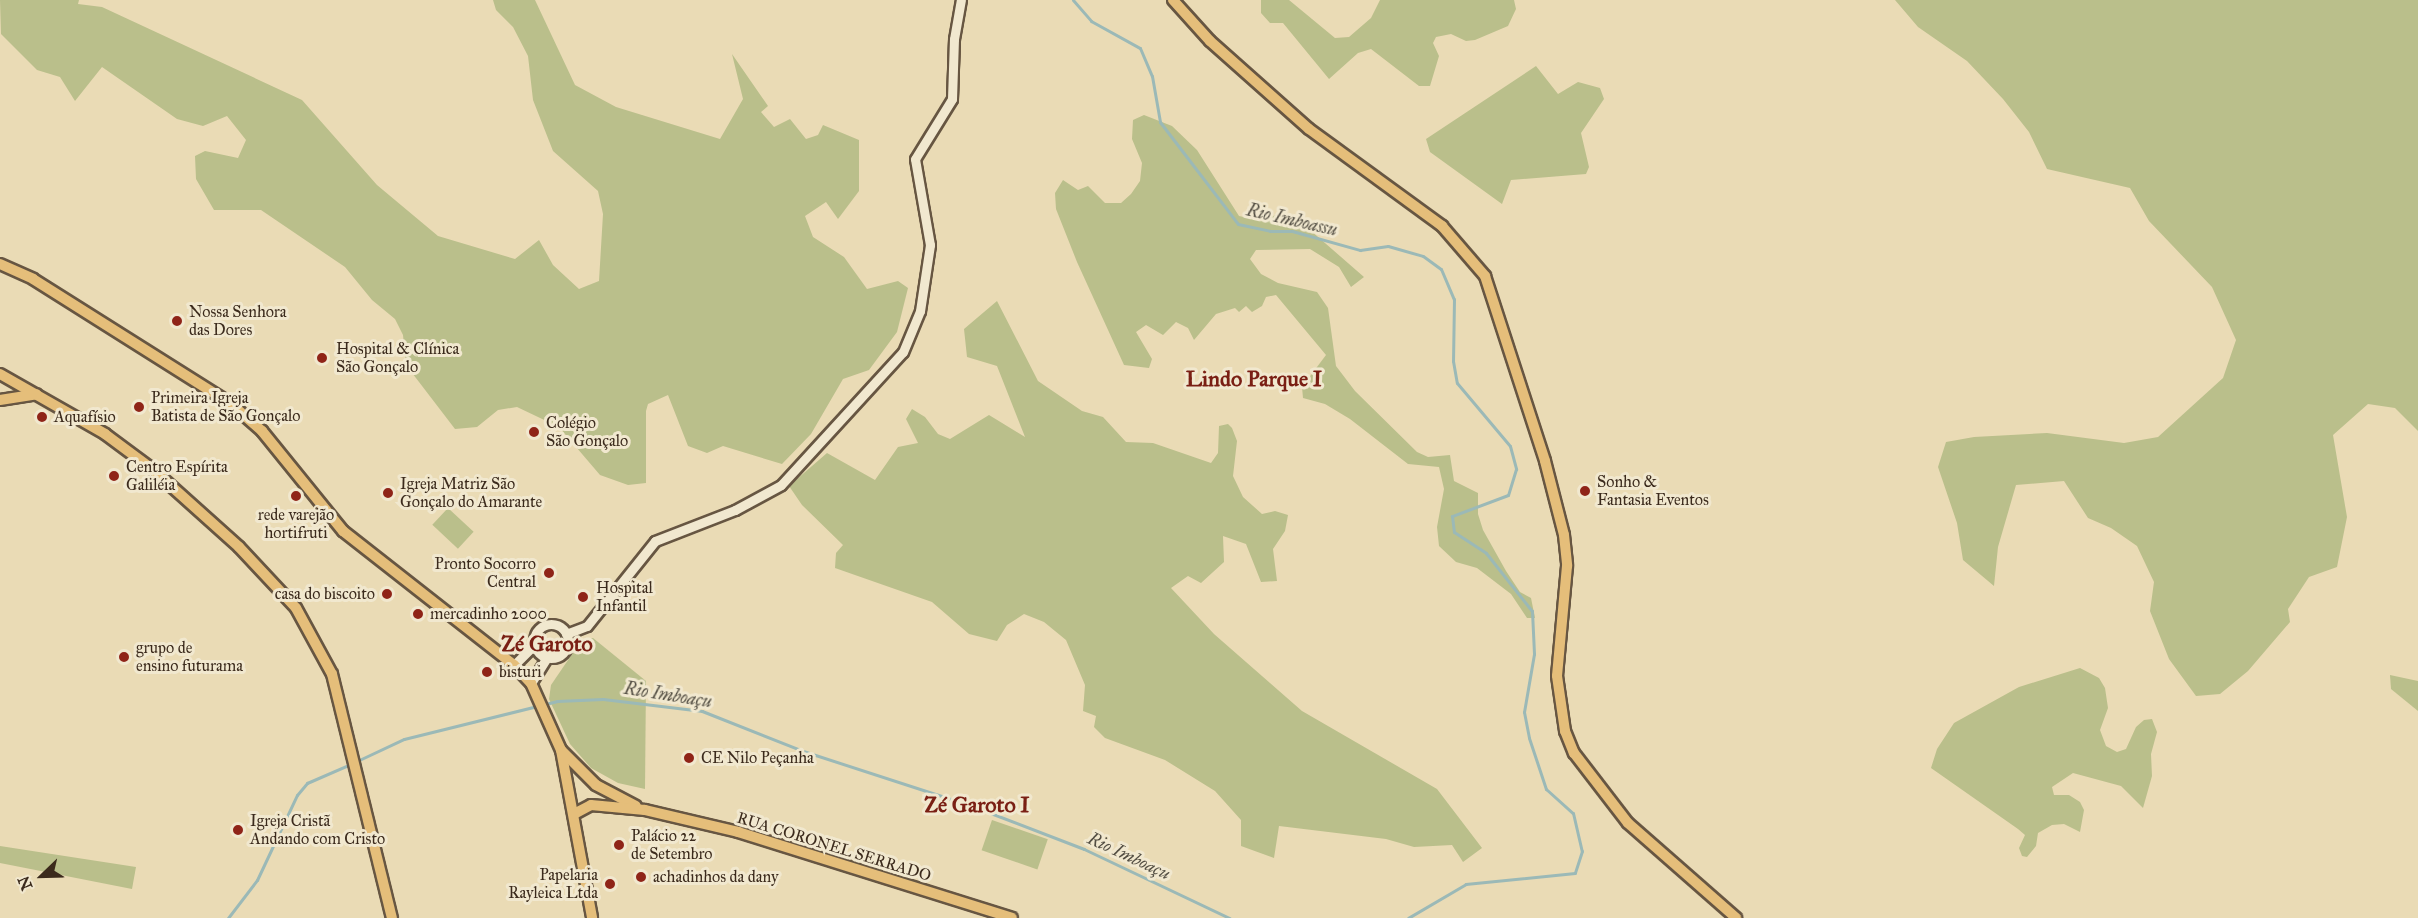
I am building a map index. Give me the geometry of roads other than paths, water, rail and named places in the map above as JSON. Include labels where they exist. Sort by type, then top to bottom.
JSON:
[{"type":"main road","points":[[1173,0],[1210,41],[1309,129],[1442,226],[1485,276],[1545,461],[1564,535],[1567,566],[1557,676],[1565,731],[1574,753],[1591,780],[1628,824],[1736,918]]},
{"type":"main road","points":[[0,264],[33,279],[230,403],[261,431],[351,537],[514,665],[531,683],[561,750],[592,918]]},
{"type":"main road","points":[[0,374],[105,434],[151,468],[278,585],[309,627],[327,662],[352,751],[392,918]]},
{"type":"main road","points":[[0,400],[37,394]]},
{"type":"main road","points":[[561,750],[596,784],[645,810]]},
{"type":"main road","points":[[574,814],[591,805],[645,810]]},
{"type":"main road","name":"RUA CORONEL SERRADO","points":[[645,810],[738,832],[1011,918]]},
{"type":"street","points":[[566,634],[587,626],[655,541],[735,510],[781,485],[903,352],[920,311],[930,245],[915,159],[952,99],[954,39],[962,0]]},
{"type":"street","points":[[514,665],[534,645],[535,634],[548,624],[559,626],[566,634],[566,650],[557,658],[546,659]]},
{"type":"street","points":[[534,645],[546,659]]},
{"type":"street","points":[[531,683],[546,659]]},
{"type":"waterway","name":"Rio Imboassu","points":[[1073,0],[1091,21],[1140,48],[1152,76],[1160,122],[1238,224],[1270,231],[1292,231],[1360,250],[1388,246],[1423,256],[1441,269],[1454,299],[1453,361],[1457,383],[1510,446],[1516,469],[1508,495],[1452,516],[1454,532],[1486,553],[1532,611],[1534,654],[1524,712],[1529,738],[1546,789],[1573,813],[1582,851],[1575,873],[1466,884],[1408,918]]},
{"type":"waterway","name":"Rio Imboaçu","points":[[357,761],[404,739],[557,701],[603,699],[702,711],[803,751],[972,806],[1084,849],[1229,918]]},
{"type":"waterway","name":"Rio Imboaçu","points":[[228,918],[257,880],[297,795],[307,783],[351,764]]},
{"type":"place","name":"Nossa Senhora das Dores","points":[[177,321]]},
{"type":"place","name":"Hospital & Clínica São Gonçalo","points":[[322,358]]},
{"type":"place","name":"Primeira Igreja Batista de São Gonçalo","points":[[139,407]]},
{"type":"place","name":"Aquafísio","points":[[42,417]]},
{"type":"place","name":"Colégio São Gonçalo","points":[[534,432]]},
{"type":"place","name":"Centro Espírita Galiléia","points":[[114,476]]},
{"type":"place","name":"Sonho & Fantasia Eventos","points":[[1585,491]]},
{"type":"place","name":"Igreja Matriz São Gonçalo do Amarante","points":[[388,493]]},
{"type":"place","name":"rede varejão hortifruti","points":[[296,496]]},
{"type":"place","name":"Pronto Socorro Central","points":[[549,573]]},
{"type":"place","name":"casa do biscoito","points":[[387,594]]},
{"type":"place","name":"Hospital Infantil","points":[[583,597]]},
{"type":"place","name":"mercadinho 2000","points":[[418,614]]},
{"type":"place","name":"grupo de ensino futurama","points":[[124,657]]},
{"type":"place","name":"bisturi","points":[[487,672]]},
{"type":"place","name":"CE Nilo Peçanha","points":[[689,758]]},
{"type":"place","name":"Igreja Cristã Andando com Cristo","points":[[238,830]]},
{"type":"place","name":"Palácio 22 de Setembro","points":[[619,845]]},
{"type":"place","name":"achadinhos da dany","points":[[641,877]]},
{"type":"place","name":"Papelaria Rayleica Ltda","points":[[610,884]]},
{"type":"district","name":"Lindo Parque I","points":[[1254,379]]},
{"type":"district","name":"Zé Garoto","points":[[547,644]]},
{"type":"district","name":"Zé Garoto I","points":[[977,805]]}]
